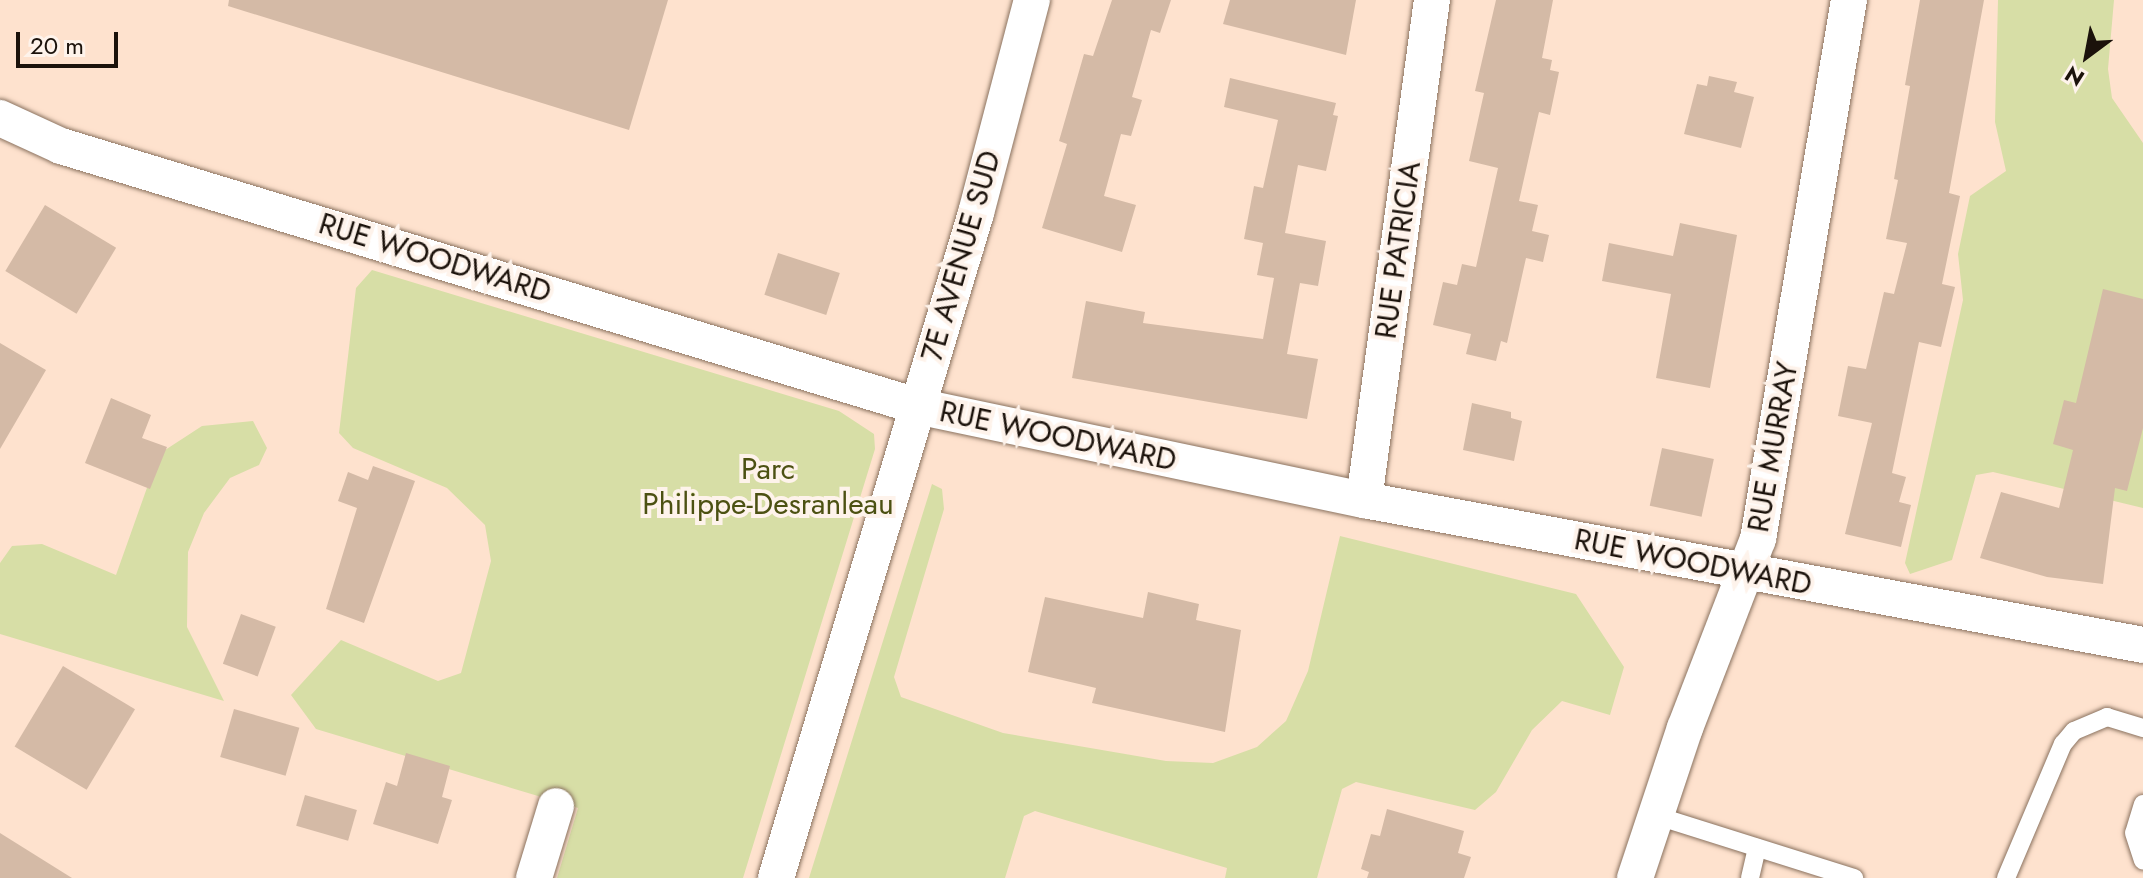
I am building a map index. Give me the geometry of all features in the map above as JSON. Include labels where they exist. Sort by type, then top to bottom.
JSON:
[{"type":"street","name":"7E AVENUE SUD","points":[[776,878],[976,213],[1032,0]]},
{"type":"street","name":"RUE PATRICIA","points":[[1364,500],[1432,0]]},
{"type":"street","name":"RUE MURRAY","points":[[1635,878],[1654,815],[1747,573],[1762,518],[1849,0]]},
{"type":"street","name":"RUE WOODWARD","points":[[1,122],[61,146],[917,406],[1364,500],[2143,645]]},
{"type":"street","points":[[534,878],[556,806]]},
{"type":"lane","points":[[2006,878],[2063,744],[2074,731],[2107,717],[2143,728]]},
{"type":"lane","points":[[2143,804],[2134,833],[2143,861]]},
{"type":"lane","points":[[1654,815],[1854,878]]},
{"type":"lane","points":[[1750,878],[1757,848]]},
{"type":"green space","points":[[1998,0],[2114,0],[2108,69],[2112,98],[2143,143],[2143,508],[1993,472],[1976,475],[1952,560],[1910,574],[1905,563],[1963,300],[1958,254],[1970,196],[2006,171],[1995,122]]},
{"type":"green space","name":"Parc Philippe-Desranleau","points":[[372,270],[839,411],[874,434],[875,449],[743,878],[557,878],[578,808],[316,729],[291,695],[341,640],[438,681],[461,673],[491,561],[485,525],[447,488],[353,448],[339,433],[356,288]]},
{"type":"green space","points":[[253,421],[267,448],[259,465],[230,478],[204,513],[188,552],[187,627],[224,701],[0,634],[0,563],[12,546],[42,544],[116,575],[159,454],[202,426]]},
{"type":"green space","points":[[932,484],[942,489],[944,509],[894,677],[901,697],[1003,733],[1166,761],[1213,763],[1257,747],[1286,721],[1308,671],[1340,536],[1576,594],[1624,667],[1610,715],[1562,701],[1532,730],[1496,792],[1475,810],[1356,782],[1342,789],[1317,878],[1225,878],[1227,868],[1035,811],[1024,816],[1005,878],[809,878]]},
{"type":"building","points":[[229,0],[668,0],[629,130],[228,6]]},
{"type":"building","points":[[1112,0],[1171,0],[1160,33],[1151,30],[1132,97],[1142,100],[1131,136],[1121,134],[1104,196],[1136,205],[1122,252],[1042,228],[1067,144],[1059,141],[1084,54],[1093,56]]},
{"type":"building","points":[[1230,0],[1356,0],[1346,55],[1223,24]]},
{"type":"building","points":[[1496,0],[1553,0],[1542,58],[1552,60],[1550,70],[1559,72],[1550,115],[1539,112],[1519,201],[1538,205],[1532,231],[1549,235],[1543,262],[1526,258],[1507,343],[1501,341],[1496,361],[1466,354],[1471,334],[1433,325],[1443,282],[1457,285],[1462,264],[1476,267],[1498,168],[1469,161],[1484,93],[1475,91]]},
{"type":"building","points":[[1920,0],[1984,0],[1949,193],[1960,196],[1942,284],[1955,287],[1941,347],[1919,342],[1892,473],[1906,477],[1899,502],[1911,505],[1901,547],[1845,534],[1872,423],[1838,416],[1848,366],[1866,369],[1884,292],[1894,294],[1907,243],[1886,239],[1898,180],[1894,179],[1910,86],[1905,85]]},
{"type":"building","points":[[1709,76],[1737,82],[1734,92],[1754,97],[1741,148],[1684,134],[1697,84],[1707,86]]},
{"type":"building","points":[[1230,78],[1336,103],[1333,115],[1338,116],[1326,171],[1298,165],[1285,233],[1326,241],[1318,286],[1300,283],[1287,354],[1318,359],[1307,419],[1072,378],[1086,301],[1145,312],[1143,323],[1263,339],[1274,278],[1257,275],[1263,243],[1244,239],[1254,186],[1263,188],[1278,120],[1224,107]]},
{"type":"building","points":[[45,205],[116,248],[76,314],[5,271]]},
{"type":"building","points":[[1680,223],[1737,235],[1710,388],[1656,378],[1671,294],[1602,281],[1609,243],[1673,256]]},
{"type":"building","points":[[778,253],[840,273],[826,315],[764,295]]},
{"type":"building","points":[[2103,289],[2143,299],[2143,428],[2127,491],[2115,488],[2103,584],[2047,577],[1980,558],[2001,492],[2059,508],[2073,450],[2053,444],[2064,400],[2076,403]]},
{"type":"building","points":[[0,343],[46,370],[0,449]]},
{"type":"building","points":[[111,398],[151,415],[142,438],[167,447],[150,489],[85,463]]},
{"type":"building","points":[[1472,403],[1511,412],[1511,418],[1522,421],[1514,461],[1463,450]]},
{"type":"building","points":[[1662,448],[1714,459],[1702,517],[1650,506]]},
{"type":"building","points":[[373,466],[415,481],[364,623],[326,609],[357,508],[338,501],[348,472],[368,480]]},
{"type":"building","points":[[1148,592],[1199,604],[1196,620],[1241,630],[1225,732],[1092,703],[1096,688],[1028,672],[1045,597],[1143,618]]},
{"type":"building","points":[[241,614],[276,627],[258,676],[223,664]]},
{"type":"building","points":[[63,666],[135,709],[87,790],[15,747]]},
{"type":"building","points":[[234,709],[299,728],[286,776],[220,757]]},
{"type":"building","points":[[406,753],[450,766],[442,797],[452,800],[438,844],[373,824],[386,782],[397,786]]},
{"type":"building","points":[[305,795],[357,810],[348,841],[296,826]]},
{"type":"building","points":[[1387,809],[1464,831],[1458,853],[1471,857],[1464,878],[1367,878],[1369,872],[1361,869],[1371,834],[1380,836]]},
{"type":"building","points":[[0,833],[72,878],[0,878]]}]
